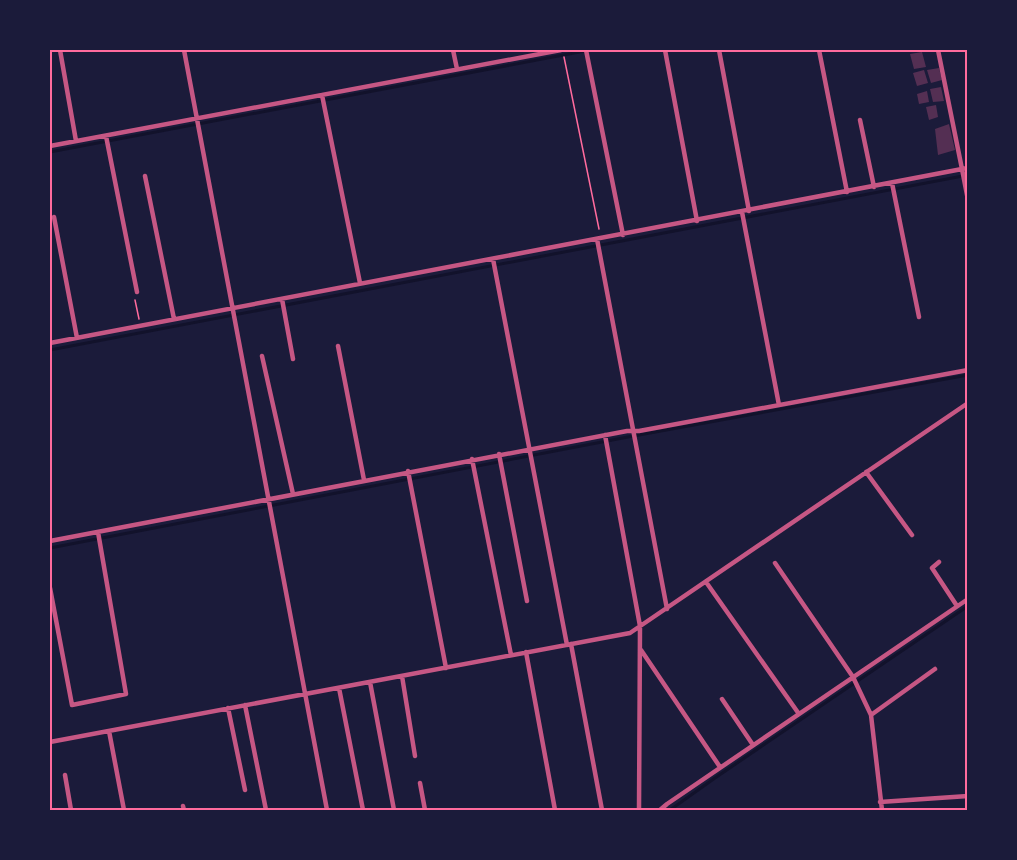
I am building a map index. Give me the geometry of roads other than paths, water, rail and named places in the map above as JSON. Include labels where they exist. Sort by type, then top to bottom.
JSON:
[{"type":"street","points":[[60,50],[76,141]]},
{"type":"street","points":[[184,50],[327,810]]},
{"type":"street","points":[[453,50],[457,69]]},
{"type":"street","points":[[50,146],[106,139],[197,122],[561,50]]},
{"type":"street","points":[[664,50],[697,221]]},
{"type":"street","points":[[719,50],[749,210]]},
{"type":"street","points":[[819,50],[847,192]]},
{"type":"street","points":[[938,50],[968,200]]},
{"type":"street","points":[[586,51],[622,235]]},
{"type":"street","points":[[322,98],[360,283]]},
{"type":"street","points":[[860,120],[874,187]]},
{"type":"street","points":[[106,139],[137,291]]},
{"type":"street","points":[[50,343],[174,320],[234,313],[360,283],[599,242],[622,235],[697,221],[743,216],[749,210],[964,173]]},
{"type":"street","points":[[145,176],[174,320]]},
{"type":"street","points":[[893,187],[919,317]]},
{"type":"street","points":[[743,216],[779,405]]},
{"type":"street","points":[[54,217],[77,338]]},
{"type":"street","points":[[599,242],[667,609]]},
{"type":"street","points":[[494,260],[530,460],[602,810]]},
{"type":"street","points":[[283,303],[293,359]]},
{"type":"street","points":[[338,346],[364,480]]},
{"type":"street","points":[[262,356],[294,494]]},
{"type":"street","points":[[50,541],[98,537],[364,480],[409,476],[500,459],[529,450],[606,439],[968,370]]},
{"type":"street","points":[[50,742],[630,633],[968,403]]},
{"type":"street","points":[[606,439],[640,626],[639,810]]},
{"type":"street","points":[[500,459],[527,601]]},
{"type":"street","points":[[473,464],[510,655]]},
{"type":"street","points":[[867,472],[912,535]]},
{"type":"street","points":[[409,476],[446,668]]},
{"type":"street","points":[[50,588],[72,705],[126,694],[98,537]]},
{"type":"street","points":[[924,573],[939,562]]},
{"type":"street","points":[[775,563],[855,681],[871,715],[882,810]]},
{"type":"street","points":[[932,567],[957,606]]},
{"type":"street","points":[[706,582],[799,714]]},
{"type":"street","points":[[660,810],[799,714],[855,681],[968,599]]},
{"type":"street","points":[[641,650],[720,767]]},
{"type":"street","points":[[526,652],[555,810]]},
{"type":"street","points":[[871,715],[935,669]]},
{"type":"street","points":[[402,676],[415,756]]},
{"type":"street","points":[[370,682],[394,810]]},
{"type":"street","points":[[339,688],[363,810]]},
{"type":"street","points":[[722,699],[753,745]]},
{"type":"street","points":[[245,705],[266,810]]},
{"type":"street","points":[[228,708],[244,790]]},
{"type":"street","points":[[109,731],[124,810]]},
{"type":"street","points":[[65,775],[71,810]]},
{"type":"street","points":[[420,783],[425,810]]},
{"type":"street","points":[[880,802],[968,796]]},
{"type":"waterway","points":[[50,152],[590,50]]},
{"type":"waterway","points":[[50,350],[968,175]]},
{"type":"waterway","points":[[50,548],[628,437],[968,375]]},
{"type":"waterway","points":[[670,810],[968,606]]}]
